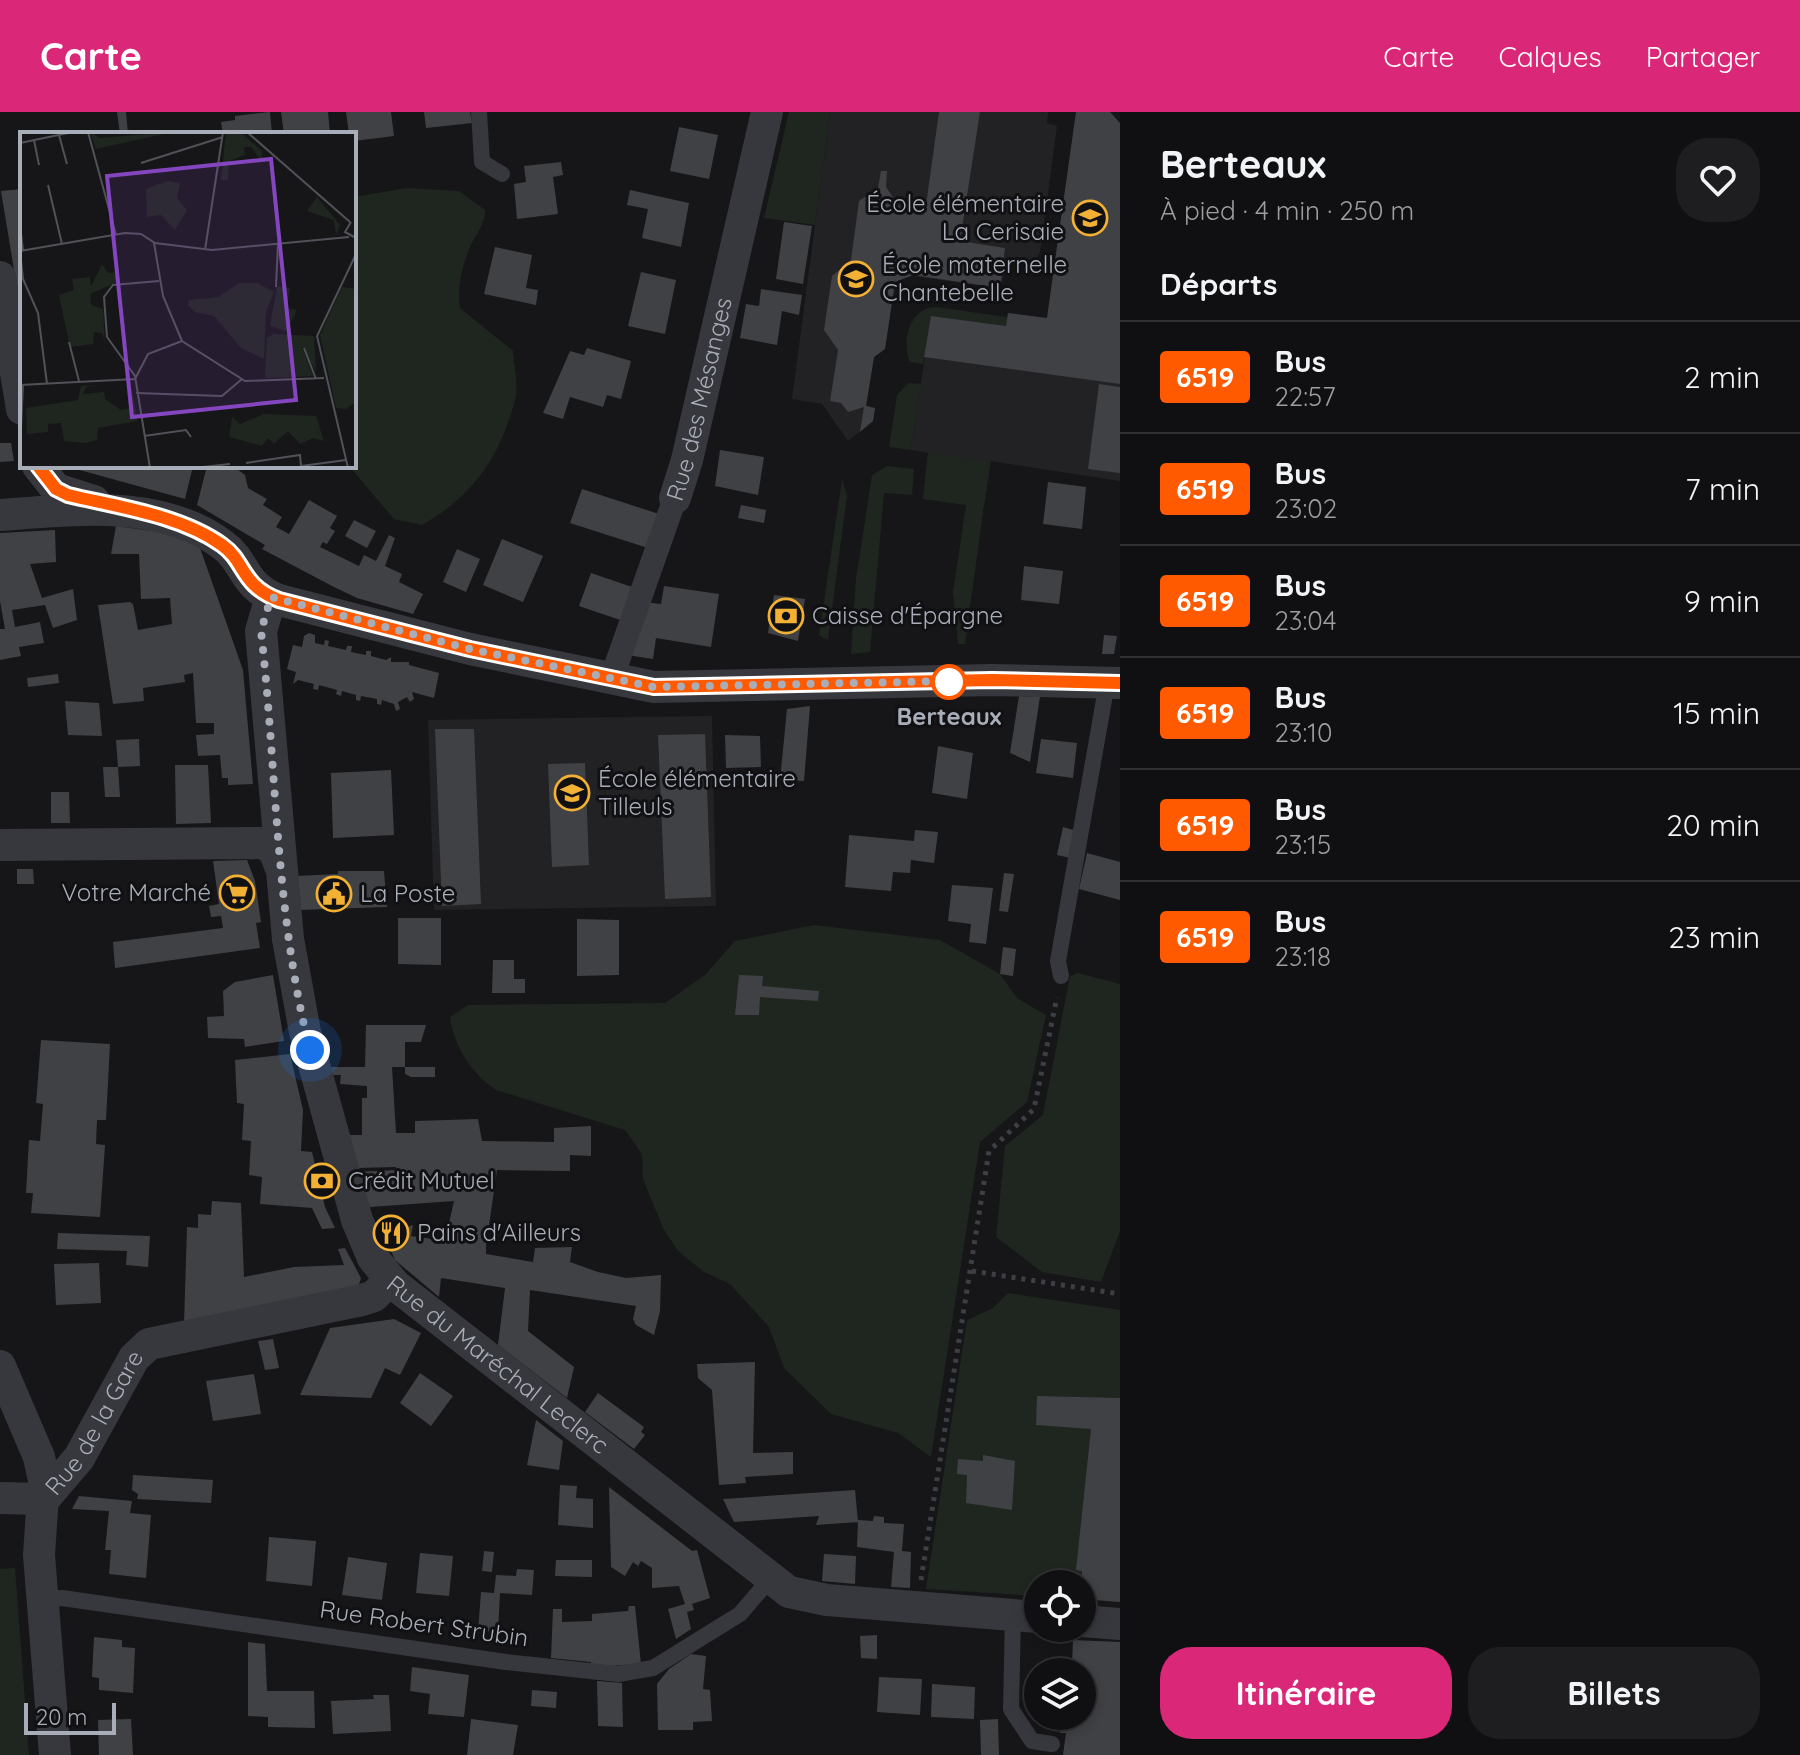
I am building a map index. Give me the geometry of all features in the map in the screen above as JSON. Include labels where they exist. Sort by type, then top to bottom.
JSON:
[{"type":"street","name":"Rue des Mésanges","points":[[611,680],[687,460],[767,112]]},
{"type":"street","points":[[2,297],[20,398]]},
{"type":"street","points":[[9,514],[26,511],[33,501],[36,468]]},
{"type":"street","points":[[38,468],[56,489],[68,495],[186,526],[216,541],[226,547],[251,584],[286,602],[611,680],[670,687],[970,681],[1114,683]]},
{"type":"street","points":[[9,514],[83,509],[140,513]]},
{"type":"street","name":"Rue du Maréchal Leclerc","points":[[286,602],[261,631],[280,866],[291,960],[334,1146],[357,1220],[373,1258],[390,1280],[770,1579],[803,1597],[1024,1616]]},
{"type":"street","points":[[254,842],[272,831],[276,814]]},
{"type":"street","points":[[0,845],[254,842],[271,846],[280,866]]},
{"type":"street","name":"Rue de la Gare","points":[[55,1755],[39,1555],[44,1499],[79,1458],[134,1358],[149,1344],[362,1300],[374,1296],[390,1280]]},
{"type":"street","points":[[0,1366],[39,1457],[44,1499],[0,1498]]},
{"type":"street","points":[[1096,1622],[1120,1624]]},
{"type":"lane","points":[[479,112],[482,162],[502,174]]},
{"type":"lane","points":[[1061,976],[1058,961],[1114,683]]},
{"type":"lane","name":"Rue Robert Strubin","points":[[42,1599],[62,1598],[506,1662],[618,1674],[653,1668],[740,1614],[770,1579]]},
{"type":"lane","points":[[1024,1628],[1011,1709],[1032,1741],[1052,1744]]},
{"type":"path","points":[[917,1606],[989,1151],[1034,1109],[1061,976]]},
{"type":"path","points":[[972,1271],[1120,1294]]},
{"type":"shaded area","points":[[789,112],[830,112],[815,225],[764,218]]},
{"type":"shaded area","name":"École maternelle Chantebelle","points":[[830,112],[1048,112],[1047,123],[1057,126],[1040,252],[1032,268],[1028,271],[1028,261],[1010,259],[1000,288],[911,276],[895,282],[885,349],[874,357],[866,405],[875,408],[873,421],[848,441],[822,404],[792,399]]},
{"type":"shaded area","name":"École élémentaire La Cerisaie","points":[[1076,112],[1110,112],[1120,123],[1120,481],[991,461],[984,507],[923,499],[928,453],[911,450],[931,316],[1006,326],[1047,318]]},
{"type":"shaded area","points":[[407,188],[459,191],[485,210],[463,268],[460,308],[513,351],[516,394],[501,440],[482,473],[456,501],[422,525],[394,519],[351,468],[356,468],[356,197]]},
{"type":"shaded area","points":[[936,307],[1007,317],[1006,326],[931,316],[923,364],[910,362],[907,335],[910,327],[920,313]]},
{"type":"shaded area","points":[[908,383],[921,384],[911,450],[889,447],[897,395]]},
{"type":"shaded area","points":[[928,453],[990,461],[965,644],[958,644],[953,592],[966,505],[923,499]]},
{"type":"shaded area","points":[[887,466],[914,469],[912,495],[884,493],[870,652],[851,654],[856,579],[872,475]]},
{"type":"shaded area","points":[[842,480],[847,495],[828,640],[819,635]]},
{"type":"shaded area","name":"École élémentaire Tilleuls","points":[[712,716],[716,906],[434,910],[428,720]]},
{"type":"shaded area","points":[[814,925],[940,940],[1000,974],[1017,998],[1046,1015],[1027,1102],[980,1142],[931,1457],[898,1433],[831,1414],[784,1368],[769,1327],[730,1284],[704,1272],[678,1251],[663,1228],[643,1179],[642,1154],[625,1130],[496,1090],[479,1076],[466,1059],[452,1028],[450,1017],[468,1005],[665,1003],[705,975],[735,941]]},
{"type":"shaded area","points":[[1078,973],[1120,984],[1120,1231],[1101,1282],[1042,1272],[996,1237],[1005,1146],[1043,1115],[1070,976]]},
{"type":"shaded area","points":[[1008,1293],[1120,1310],[1120,1602],[1096,1600],[1096,1570],[1024,1570],[1024,1595],[926,1589],[967,1320],[993,1308]]},
{"type":"shaded area","points":[[15,1568],[29,1755],[0,1755],[0,1569]]},
{"type":"building","points":[[117,112],[126,112],[128,132],[120,132]]},
{"type":"building","points":[[270,112],[272,132],[223,132],[221,122],[235,120],[235,116]]},
{"type":"building","points":[[281,112],[328,112],[330,132],[284,132]]},
{"type":"building","points":[[346,112],[391,112],[394,136],[356,141],[356,132],[349,132]]},
{"type":"building","points":[[424,112],[470,112],[472,123],[426,128]]},
{"type":"building","points":[[939,112],[980,112],[960,241],[1005,248],[1000,288],[913,275],[895,282],[885,349],[874,357],[866,406],[875,408],[873,421],[860,432],[864,407],[848,412],[841,403],[830,401],[838,350],[824,330],[832,276],[851,260],[859,201],[878,188],[881,171],[887,171],[886,187],[899,206],[925,212]]},
{"type":"building","points":[[1076,112],[1110,112],[1120,123],[1120,384],[924,357],[931,316],[1006,326],[1008,313],[1047,318]]},
{"type":"building","points":[[679,127],[718,135],[709,179],[670,171]]},
{"type":"building","points":[[561,162],[563,175],[553,177],[558,214],[517,219],[514,184],[526,182],[524,166]]},
{"type":"building","points":[[20,189],[20,306],[1,191]]},
{"type":"building","points":[[630,190],[689,203],[681,247],[642,238],[648,209],[627,205]]},
{"type":"building","points":[[784,222],[812,226],[803,284],[776,279]]},
{"type":"building","points":[[495,247],[532,255],[526,288],[538,290],[536,305],[484,294]]},
{"type":"building","points":[[641,272],[676,280],[665,334],[628,326]]},
{"type":"building","points":[[761,289],[802,295],[799,315],[782,311],[777,345],[740,338],[746,304],[759,306]]},
{"type":"building","points":[[587,348],[631,361],[621,399],[607,395],[603,407],[570,397],[563,419],[543,413],[570,351],[584,355]]},
{"type":"building","points":[[1099,384],[1120,387],[1120,473],[1088,469]]},
{"type":"building","points":[[0,443],[11,443],[14,461],[0,462]]},
{"type":"building","points":[[720,450],[764,457],[758,495],[715,486]]},
{"type":"building","points":[[72,468],[193,468],[185,499]]},
{"type":"building","points":[[206,468],[236,468],[245,475],[248,488],[267,499],[263,505],[282,517],[276,527],[289,534],[309,500],[337,516],[330,528],[335,531],[327,544],[323,542],[320,547],[359,566],[364,555],[376,561],[389,535],[395,538],[385,566],[402,574],[399,582],[423,594],[413,614],[357,598],[262,549],[265,545],[197,505]]},
{"type":"building","points":[[1048,482],[1086,487],[1082,529],[1043,524]]},
{"type":"building","points":[[582,489],[659,514],[648,548],[570,523]]},
{"type":"building","points":[[741,505],[766,510],[764,523],[738,518]]},
{"type":"building","points":[[354,520],[376,531],[367,548],[345,536]]},
{"type":"building","points":[[116,526],[173,534],[200,548],[243,670],[253,784],[228,785],[228,778],[222,778],[220,755],[198,756],[196,735],[214,734],[214,723],[196,723],[193,673],[184,675],[185,682],[143,688],[144,701],[113,704],[98,605],[130,602],[138,630],[172,624],[170,598],[141,599],[139,554],[111,554]]},
{"type":"building","points":[[55,530],[56,562],[30,564],[42,598],[73,589],[77,620],[53,628],[45,605],[12,610],[15,627],[40,622],[44,643],[19,647],[21,656],[0,660],[0,629],[5,629],[0,601],[0,533]]},
{"type":"building","points":[[502,539],[543,556],[523,602],[483,585]]},
{"type":"building","points":[[457,549],[480,559],[466,592],[443,582]]},
{"type":"building","points":[[1024,566],[1063,571],[1059,604],[1021,600]]},
{"type":"building","points":[[591,573],[635,588],[623,621],[579,606]]},
{"type":"building","points":[[664,586],[719,594],[711,647],[656,638],[653,659],[627,655],[645,602],[661,604]]},
{"type":"building","name":"Caisse d'Épargne","points":[[774,595],[805,599],[798,641],[768,633]]},
{"type":"building","points":[[309,633],[315,635],[315,643],[324,645],[325,640],[329,641],[328,646],[346,650],[347,646],[352,646],[351,652],[366,655],[366,651],[371,651],[371,656],[386,660],[391,657],[391,662],[409,662],[409,665],[439,673],[434,698],[412,692],[414,699],[410,702],[407,697],[398,702],[400,709],[396,711],[394,704],[382,700],[381,705],[377,704],[377,699],[361,696],[360,701],[356,700],[356,695],[342,691],[341,696],[336,694],[337,690],[319,685],[318,690],[313,689],[314,684],[298,680],[293,684],[296,672],[287,669],[293,645],[302,647],[304,636]]},
{"type":"building","points":[[1104,635],[1117,636],[1114,654],[1102,654]]},
{"type":"building","points":[[58,674],[59,683],[28,687],[27,678]]},
{"type":"building","points":[[1019,696],[1040,697],[1030,762],[1010,753]]},
{"type":"building","points":[[65,701],[99,703],[102,736],[68,735]]},
{"type":"building","points":[[810,706],[804,781],[780,780],[787,709]]},
{"type":"building","points":[[435,729],[474,729],[481,904],[442,906]]},
{"type":"building","points":[[705,734],[711,897],[665,899],[658,735]]},
{"type":"building","points":[[725,735],[760,736],[761,767],[726,768]]},
{"type":"building","points":[[139,739],[140,766],[118,767],[116,740]]},
{"type":"building","points":[[1041,739],[1077,743],[1073,778],[1036,773]]},
{"type":"building","points":[[938,746],[973,753],[967,799],[932,793]]},
{"type":"building","points":[[585,763],[589,865],[552,867],[548,764]]},
{"type":"building","points":[[175,765],[208,765],[211,823],[176,824]]},
{"type":"building","points":[[103,767],[118,767],[120,797],[105,797]]},
{"type":"building","points":[[391,770],[394,835],[333,838],[331,773]]},
{"type":"building","points":[[51,792],[69,792],[70,823],[51,823]]},
{"type":"building","points":[[1063,827],[1077,831],[1071,858],[1057,855]]},
{"type":"building","points":[[915,830],[938,832],[934,863],[911,860],[910,873],[893,872],[891,891],[845,887],[849,835],[914,841]]},
{"type":"building","points":[[1087,853],[1120,862],[1120,900],[1079,889]]},
{"type":"building","points":[[247,860],[255,881],[261,922],[256,923],[260,948],[115,968],[113,942],[223,928],[221,916],[211,917],[209,906],[219,904],[213,861]]},
{"type":"building","points":[[17,869],[33,869],[34,884],[17,884]]},
{"type":"building","points":[[338,871],[384,871],[387,907],[298,910],[296,876],[338,874]]},
{"type":"building","points":[[1004,873],[1014,874],[1008,912],[999,911]]},
{"type":"building","points":[[952,885],[993,888],[986,944],[969,942],[971,924],[948,921]]},
{"type":"building","points":[[398,918],[441,918],[441,965],[398,964]]},
{"type":"building","points":[[577,919],[619,920],[619,975],[577,976]]},
{"type":"building","points":[[1003,947],[1016,949],[1013,976],[1000,974]]},
{"type":"building","points":[[493,960],[514,960],[514,979],[525,979],[525,993],[492,993]]},
{"type":"building","points":[[273,975],[284,1041],[245,1047],[244,1039],[208,1038],[207,1017],[224,1016],[223,991],[235,982]]},
{"type":"building","points":[[739,975],[763,976],[762,986],[819,991],[818,1001],[760,997],[759,1015],[735,1015]]},
{"type":"building","points":[[366,1025],[426,1025],[421,1042],[405,1042],[405,1067],[392,1067],[396,1133],[415,1133],[415,1121],[478,1119],[482,1141],[554,1142],[554,1128],[591,1126],[591,1156],[570,1155],[570,1171],[497,1170],[486,1246],[486,1254],[533,1262],[535,1248],[572,1247],[570,1262],[598,1272],[626,1278],[661,1275],[660,1311],[654,1335],[636,1325],[633,1319],[636,1306],[530,1290],[528,1331],[574,1367],[567,1398],[498,1345],[505,1288],[441,1278],[439,1297],[395,1260],[384,1234],[413,1225],[411,1236],[445,1241],[454,1201],[370,1207],[355,1172],[396,1170],[396,1167],[355,1168],[346,1135],[362,1135],[362,1098],[367,1098],[367,1086],[340,1084],[341,1075],[332,1075],[330,1067],[365,1067]]},
{"type":"building","points":[[41,1040],[110,1044],[106,1120],[97,1120],[96,1144],[105,1145],[100,1217],[31,1213],[33,1193],[26,1193],[29,1140],[40,1141],[43,1104],[36,1103]]},
{"type":"building","points":[[290,1054],[303,1110],[301,1151],[312,1152],[325,1207],[335,1228],[322,1229],[312,1208],[260,1204],[262,1177],[249,1175],[251,1141],[242,1140],[244,1104],[237,1103],[235,1060]]},
{"type":"building","points":[[405,1067],[435,1067],[435,1077],[411,1077],[405,1074]]},
{"type":"building","points":[[212,1201],[241,1203],[244,1277],[294,1267],[344,1265],[338,1249],[345,1248],[361,1278],[357,1291],[184,1323],[187,1227],[198,1228],[198,1214],[211,1215]]},
{"type":"building","points":[[58,1233],[150,1236],[148,1267],[126,1265],[127,1251],[57,1249]]},
{"type":"building","points":[[99,1263],[101,1303],[56,1305],[54,1264]]},
{"type":"building","points":[[394,1319],[421,1333],[400,1375],[385,1368],[371,1398],[300,1395],[330,1328]]},
{"type":"building","points":[[273,1339],[279,1368],[265,1370],[258,1341]]},
{"type":"building","points":[[755,1362],[753,1453],[793,1452],[793,1474],[745,1477],[746,1483],[719,1485],[712,1390],[698,1378],[697,1364]]},
{"type":"building","points":[[420,1373],[453,1396],[431,1426],[400,1403]]},
{"type":"building","points":[[254,1374],[261,1414],[213,1421],[206,1381]]},
{"type":"building","points":[[598,1393],[644,1427],[641,1432],[645,1435],[634,1449],[585,1412]]},
{"type":"building","points":[[1037,1396],[1120,1398],[1120,1602],[1096,1600],[1096,1570],[1076,1570],[1091,1429],[1036,1425]]},
{"type":"building","points":[[536,1420],[563,1441],[559,1470],[527,1465]]},
{"type":"building","points":[[983,1455],[1015,1461],[1012,1510],[966,1503],[967,1475],[957,1474],[958,1459],[983,1461]]},
{"type":"building","points":[[133,1475],[213,1480],[211,1503],[137,1499],[138,1494],[132,1490]]},
{"type":"building","points":[[560,1485],[577,1486],[576,1498],[593,1499],[593,1528],[558,1525]]},
{"type":"building","points":[[609,1487],[692,1551],[697,1550],[710,1598],[692,1604],[694,1610],[687,1612],[691,1629],[676,1639],[668,1609],[685,1604],[679,1586],[652,1588],[652,1568],[641,1561],[638,1566],[633,1562],[625,1576],[611,1567]]},
{"type":"building","points":[[855,1490],[858,1522],[816,1525],[819,1516],[734,1522],[723,1499]]},
{"type":"building","points":[[79,1496],[132,1501],[130,1513],[151,1515],[146,1578],[109,1574],[111,1550],[105,1550],[109,1511],[72,1509]]},
{"type":"building","points":[[874,1516],[884,1517],[884,1523],[904,1524],[902,1551],[911,1552],[910,1588],[891,1587],[894,1552],[857,1547],[858,1520],[873,1521]]},
{"type":"building","points":[[269,1537],[316,1541],[312,1586],[266,1581]]},
{"type":"building","points":[[484,1551],[494,1552],[492,1572],[482,1571]]},
{"type":"building","points":[[420,1553],[453,1556],[449,1596],[416,1593]]},
{"type":"building","points":[[824,1554],[856,1556],[855,1584],[822,1581]]},
{"type":"building","points":[[348,1557],[387,1563],[382,1600],[342,1595]]},
{"type":"building","points":[[556,1560],[592,1560],[592,1577],[555,1576]]},
{"type":"building","points":[[517,1569],[534,1570],[532,1595],[500,1593],[498,1632],[478,1631],[481,1592],[494,1593],[496,1575],[516,1576]]},
{"type":"building","points":[[629,1606],[635,1606],[641,1664],[591,1667],[591,1662],[551,1658],[553,1609],[562,1609],[562,1622],[592,1621],[592,1614],[628,1611]]},
{"type":"building","points":[[877,1635],[877,1659],[861,1658],[860,1636]]},
{"type":"building","points":[[94,1637],[122,1640],[122,1647],[135,1648],[133,1693],[99,1690],[99,1678],[92,1677]]},
{"type":"building","points":[[248,1642],[265,1644],[267,1691],[314,1691],[315,1728],[268,1727],[268,1717],[248,1716]]},
{"type":"building","points":[[1073,1642],[1120,1642],[1120,1755],[1063,1755],[1066,1733],[1060,1733],[1060,1730],[1096,1730],[1096,1658],[1072,1658]]},
{"type":"building","points":[[691,1654],[706,1656],[703,1689],[710,1690],[712,1721],[693,1722],[693,1730],[658,1730],[657,1684],[669,1669]]},
{"type":"building","points":[[412,1667],[469,1675],[464,1717],[428,1714],[430,1694],[410,1691]]},
{"type":"building","points":[[879,1677],[922,1679],[920,1715],[877,1712]]},
{"type":"building","points":[[597,1681],[622,1683],[623,1727],[598,1726]]},
{"type":"building","points":[[932,1684],[975,1687],[974,1719],[931,1717]]},
{"type":"building","points":[[532,1690],[557,1692],[556,1708],[531,1706]]},
{"type":"building","points":[[373,1695],[389,1695],[391,1731],[333,1734],[331,1701],[374,1699]]},
{"type":"building","points":[[131,1719],[133,1755],[99,1755],[98,1720]]},
{"type":"building","points":[[471,1719],[518,1725],[513,1755],[467,1755]]},
{"type":"building","points":[[998,1719],[999,1755],[981,1755],[980,1720]]},
{"type":"bus line","name":"6519","points":[[39,468],[56,489],[68,495],[186,526],[216,541],[226,547],[251,584],[279,600],[470,649],[611,680],[654,687],[992,680],[1120,683]]},
{"type":"place","name":"École élémentaire La Cerisaie","points":[[1090,218]]},
{"type":"place","name":"École maternelle Chantebelle","points":[[856,279]]},
{"type":"place","name":"Caisse d'Épargne","points":[[786,616]]},
{"type":"place","name":"Berteaux","points":[[949,682]]},
{"type":"place","name":"École élémentaire Tilleuls","points":[[572,793]]},
{"type":"place","name":"Votre Marché","points":[[237,893]]},
{"type":"place","name":"La Poste","points":[[334,894]]},
{"type":"place","name":"Crédit Mutuel","points":[[322,1181]]},
{"type":"place","name":"Pains d'Ailleurs","points":[[391,1233]]},
{"type":"route","points":[[310,1050],[291,960],[280,866],[261,631],[271,597],[470,649],[654,687],[954,681],[949,682]]}]
